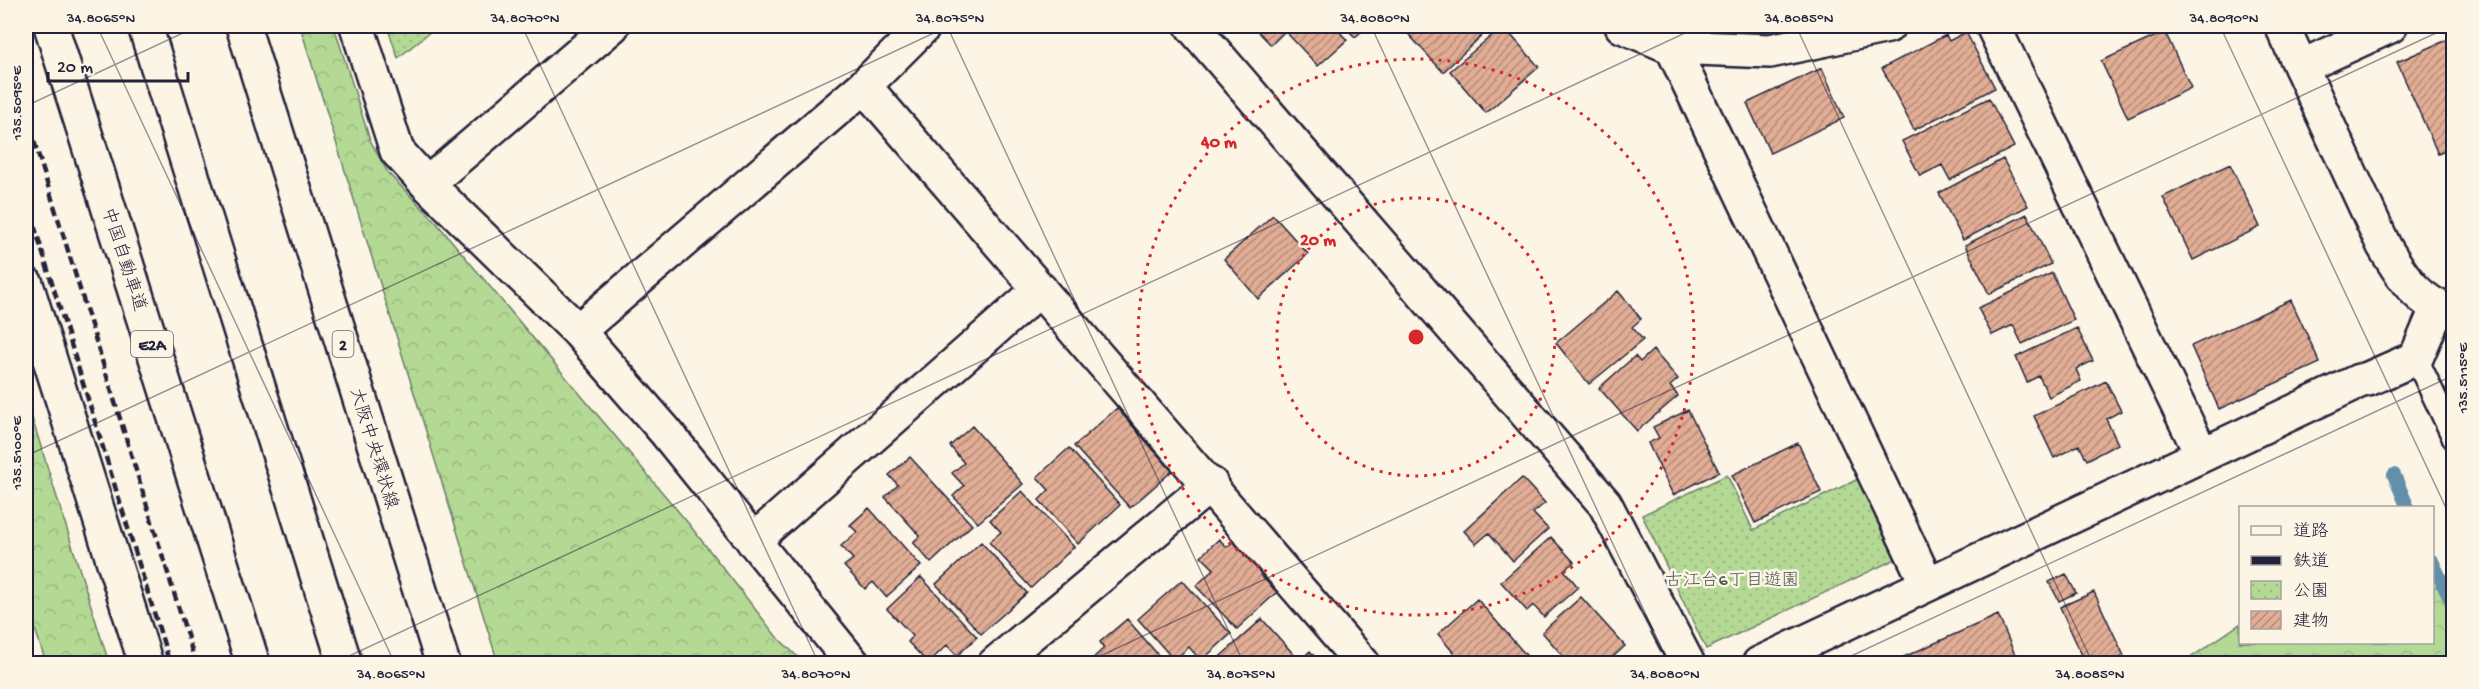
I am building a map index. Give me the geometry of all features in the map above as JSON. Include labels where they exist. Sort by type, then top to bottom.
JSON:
[{"type":"main road","name":"中国自動車道","points":[[51,26],[253,663]]},
{"type":"main road","points":[[144,26],[345,663]]},
{"type":"main road","name":"大阪中央環状線","points":[[243,26],[443,663]]},
{"type":"main road","points":[[357,26],[397,151],[427,184],[578,330],[665,430],[852,663]]},
{"type":"main road","points":[[427,184],[612,26]]},
{"type":"main road","points":[[578,330],[864,86],[921,26]]},
{"type":"main road","points":[[1192,26],[1605,504],[1688,663]]},
{"type":"main road","points":[[1622,26],[1672,47],[1770,51],[1888,26]]},
{"type":"main road","points":[[1993,26],[2202,455]]},
{"type":"main road","points":[[1759,663],[2359,381],[2416,358],[2445,310],[2418,295],[2400,273],[2384,246],[2282,26]]},
{"type":"main road","points":[[2301,67],[2390,26]]},
{"type":"main road","points":[[1672,47],[1927,584]]},
{"type":"main road","points":[[864,86],[1211,484],[1363,663]]},
{"type":"main road","points":[[26,284],[146,663]]},
{"type":"main road","points":[[753,541],[1040,289]]},
{"type":"main road","points":[[995,663],[1211,484]]},
{"type":"lane","points":[[2416,358],[2454,438]]},
{"type":"green space","points":[[300,26],[334,26],[370,140],[388,173],[435,221],[688,523],[776,636],[804,663],[498,663]]},
{"type":"green space","points":[[387,26],[437,26],[398,58]]},
{"type":"green space","points":[[26,399],[109,663],[46,663],[26,601]]},
{"type":"green space","name":"古江台6丁目遊園","points":[[1727,475],[1753,530],[1858,479],[1896,559],[1706,649],[1642,515]]},
{"type":"green space","points":[[2434,586],[2453,591],[2453,663],[2183,663],[2239,625],[2239,644],[2434,644]]},
{"type":"building","points":[[1253,26],[1334,26],[1347,40],[1318,66],[1285,31],[1271,45]]},
{"type":"building","points":[[1344,26],[1368,26],[1355,37]]},
{"type":"building","points":[[1401,26],[1488,26],[1490,28],[1443,72]]},
{"type":"building","points":[[1503,26],[1539,67],[1486,113],[1450,71]]},
{"type":"building","points":[[1966,32],[1995,88],[1914,130],[1882,68],[1946,35],[1949,41]]},
{"type":"building","points":[[2165,32],[2191,88],[2128,118],[2101,61]]},
{"type":"building","points":[[2454,37],[2454,147],[2438,154],[2397,62]]},
{"type":"building","points":[[1822,68],[1844,118],[1770,153],[1747,103]]},
{"type":"building","points":[[1989,98],[2014,147],[1950,180],[1942,165],[1920,176],[1902,141]]},
{"type":"building","points":[[2003,159],[2028,206],[1963,240],[1939,193]]},
{"type":"building","points":[[2230,164],[2260,227],[2193,260],[2163,197]]},
{"type":"building","points":[[2027,214],[2051,264],[1989,294],[1965,245]]},
{"type":"building","points":[[1273,215],[1308,254],[1258,299],[1224,259]]},
{"type":"building","points":[[2052,273],[2074,320],[2022,344],[2013,325],[1992,335],[1978,308]]},
{"type":"building","points":[[1618,291],[1641,319],[1632,327],[1643,340],[1589,384],[1556,343]]},
{"type":"building","points":[[2291,300],[2320,363],[2219,409],[2191,346]]},
{"type":"building","points":[[2077,328],[2093,361],[2076,369],[2081,381],[2049,397],[2039,376],[2027,382],[2016,357]]},
{"type":"building","points":[[1653,350],[1678,379],[1670,386],[1678,396],[1637,431],[1599,388],[1635,356],[1640,362]]},
{"type":"building","points":[[2106,381],[2121,411],[2106,419],[2118,444],[2087,460],[2079,445],[2054,458],[2034,416]]},
{"type":"building","points":[[1117,408],[1172,471],[1130,508],[1074,446]]},
{"type":"building","points":[[1688,410],[1719,472],[1673,495],[1648,443],[1659,438],[1653,427]]},
{"type":"building","points":[[972,426],[1023,484],[978,523],[953,496],[964,486],[952,473],[964,463],[950,446]]},
{"type":"building","points":[[1798,443],[1821,492],[1755,523],[1732,475]]},
{"type":"building","points":[[1069,448],[1120,505],[1078,544],[1039,500],[1049,490],[1037,477]]},
{"type":"building","points":[[910,457],[972,525],[931,563],[913,542],[920,536],[885,497],[898,485],[889,475]]},
{"type":"building","points":[[1522,478],[1545,503],[1533,513],[1548,529],[1513,561],[1489,533],[1476,544],[1464,531]]},
{"type":"building","points":[[1022,491],[1074,547],[1031,588],[989,542],[1001,532],[990,520]]},
{"type":"building","points":[[869,508],[921,566],[886,597],[873,582],[865,589],[844,566],[853,559],[841,546],[857,532],[850,525]]},
{"type":"building","points":[[1551,537],[1574,562],[1564,570],[1578,587],[1544,617],[1533,605],[1527,611],[1501,582]]},
{"type":"building","points":[[1237,538],[1266,569],[1260,575],[1277,592],[1237,629],[1196,586],[1214,569],[1201,556],[1219,539],[1227,547]]},
{"type":"building","points":[[981,542],[1027,593],[981,634],[936,584]]},
{"type":"building","points":[[2066,574],[2076,593],[2059,601],[2049,582]]},
{"type":"building","points":[[921,577],[977,637],[957,656],[947,645],[928,663],[908,642],[913,636],[887,609]]},
{"type":"building","points":[[1182,580],[1231,634],[1201,661],[1189,647],[1174,660],[1138,619]]},
{"type":"building","points":[[2094,592],[2124,656],[2108,664],[2086,664],[2060,607]]},
{"type":"building","points":[[1581,597],[1625,646],[1605,664],[1591,664],[1587,659],[1581,664],[1570,664],[1542,632]]},
{"type":"building","points":[[1477,599],[1531,661],[1528,664],[1463,664],[1438,634]]},
{"type":"building","points":[[1998,615],[2019,664],[1888,664]]},
{"type":"building","points":[[1127,619],[1166,664],[1089,662],[1104,648],[1100,642]]},
{"type":"building","points":[[1262,619],[1297,658],[1290,664],[1212,664]]},
{"type":"building","points":[[1310,651],[1321,664],[1296,664]]},
{"type":"waterway","points":[[2394,475],[2407,506]]},
{"type":"waterway","points":[[2434,565],[2454,607]]},
{"type":"railway","points":[[26,115],[196,664]]},
{"type":"railway","points":[[26,199],[170,664]]}]
